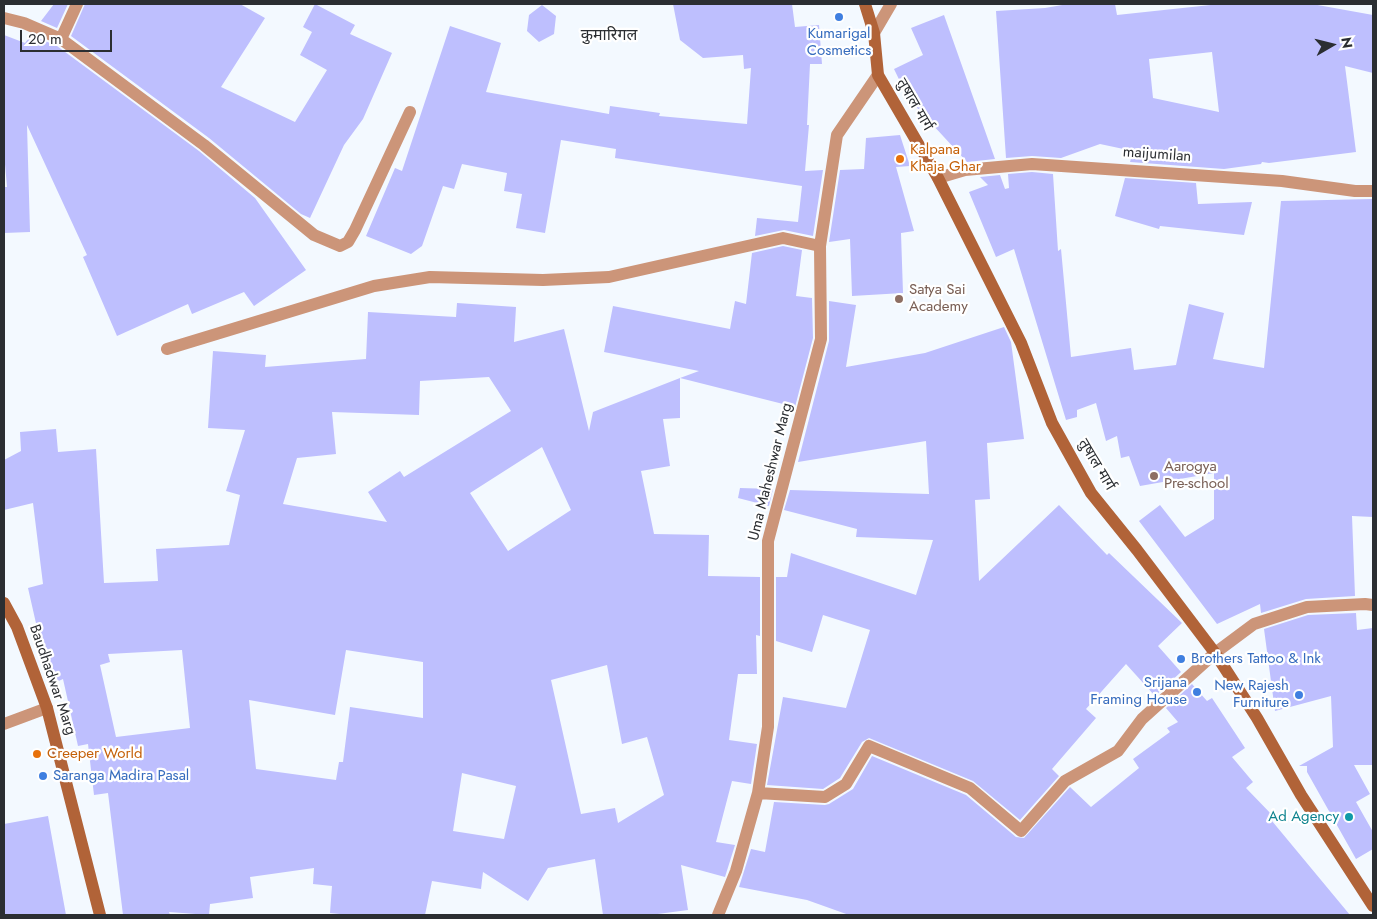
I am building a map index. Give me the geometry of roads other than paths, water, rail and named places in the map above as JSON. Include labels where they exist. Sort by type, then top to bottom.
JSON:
[{"type":"street","points":[[61,39],[77,4]]},
{"type":"street","name":"तुषाल मार्ग","points":[[865,4],[874,33],[878,75],[938,178],[1021,343],[1052,423],[1091,493],[1215,653],[1257,718],[1301,795],[1373,906]]},
{"type":"street","points":[[874,33],[891,4]]},
{"type":"street","points":[[4,18],[24,23],[61,39],[204,145],[314,235],[340,246],[348,242],[355,230],[410,112]]},
{"type":"street","name":"Uma Maheshwar Marg","points":[[718,915],[736,871],[758,793],[768,727],[768,541],[821,339],[820,246],[837,135],[878,75]]},
{"type":"street","name":"maijumilan","points":[[938,178],[965,170],[1032,164],[1282,181],[1355,191],[1373,191]]},
{"type":"street","points":[[167,349],[374,286],[430,277],[543,280],[609,277],[783,238],[820,246]]},
{"type":"street","name":"Baudhadwar Marg","points":[[4,603],[17,627],[48,708],[100,915]]},
{"type":"street","points":[[758,793],[825,797],[846,784],[869,746],[970,788],[1021,831],[1065,781],[1118,751],[1142,719],[1215,653],[1254,624],[1307,607],[1365,604],[1373,606]]},
{"type":"street","points":[[4,724],[48,708]]},
{"type":"place","name":"Kumarigal Cosmetics","points":[[839,17]]},
{"type":"place","name":"Kalpana Khaja Ghar","points":[[900,159]]},
{"type":"place","name":"Satya Sai Academy","points":[[899,299]]},
{"type":"place","name":"Aarogya Pre-school","points":[[1154,476]]},
{"type":"place","name":"Brothers Tattoo & Ink","points":[[1181,659]]},
{"type":"place","name":"Srijana Framing House","points":[[1197,692]]},
{"type":"place","name":"New Rajesh Furniture","points":[[1299,695]]},
{"type":"place","name":"Creeper World","points":[[37,754]]},
{"type":"place","name":"Saranga Madira Pasal","points":[[43,776]]},
{"type":"place","name":"Ad Agency","points":[[1349,817]]},
{"type":"district","name":"कुमारिगल","points":[[609,36]]}]
